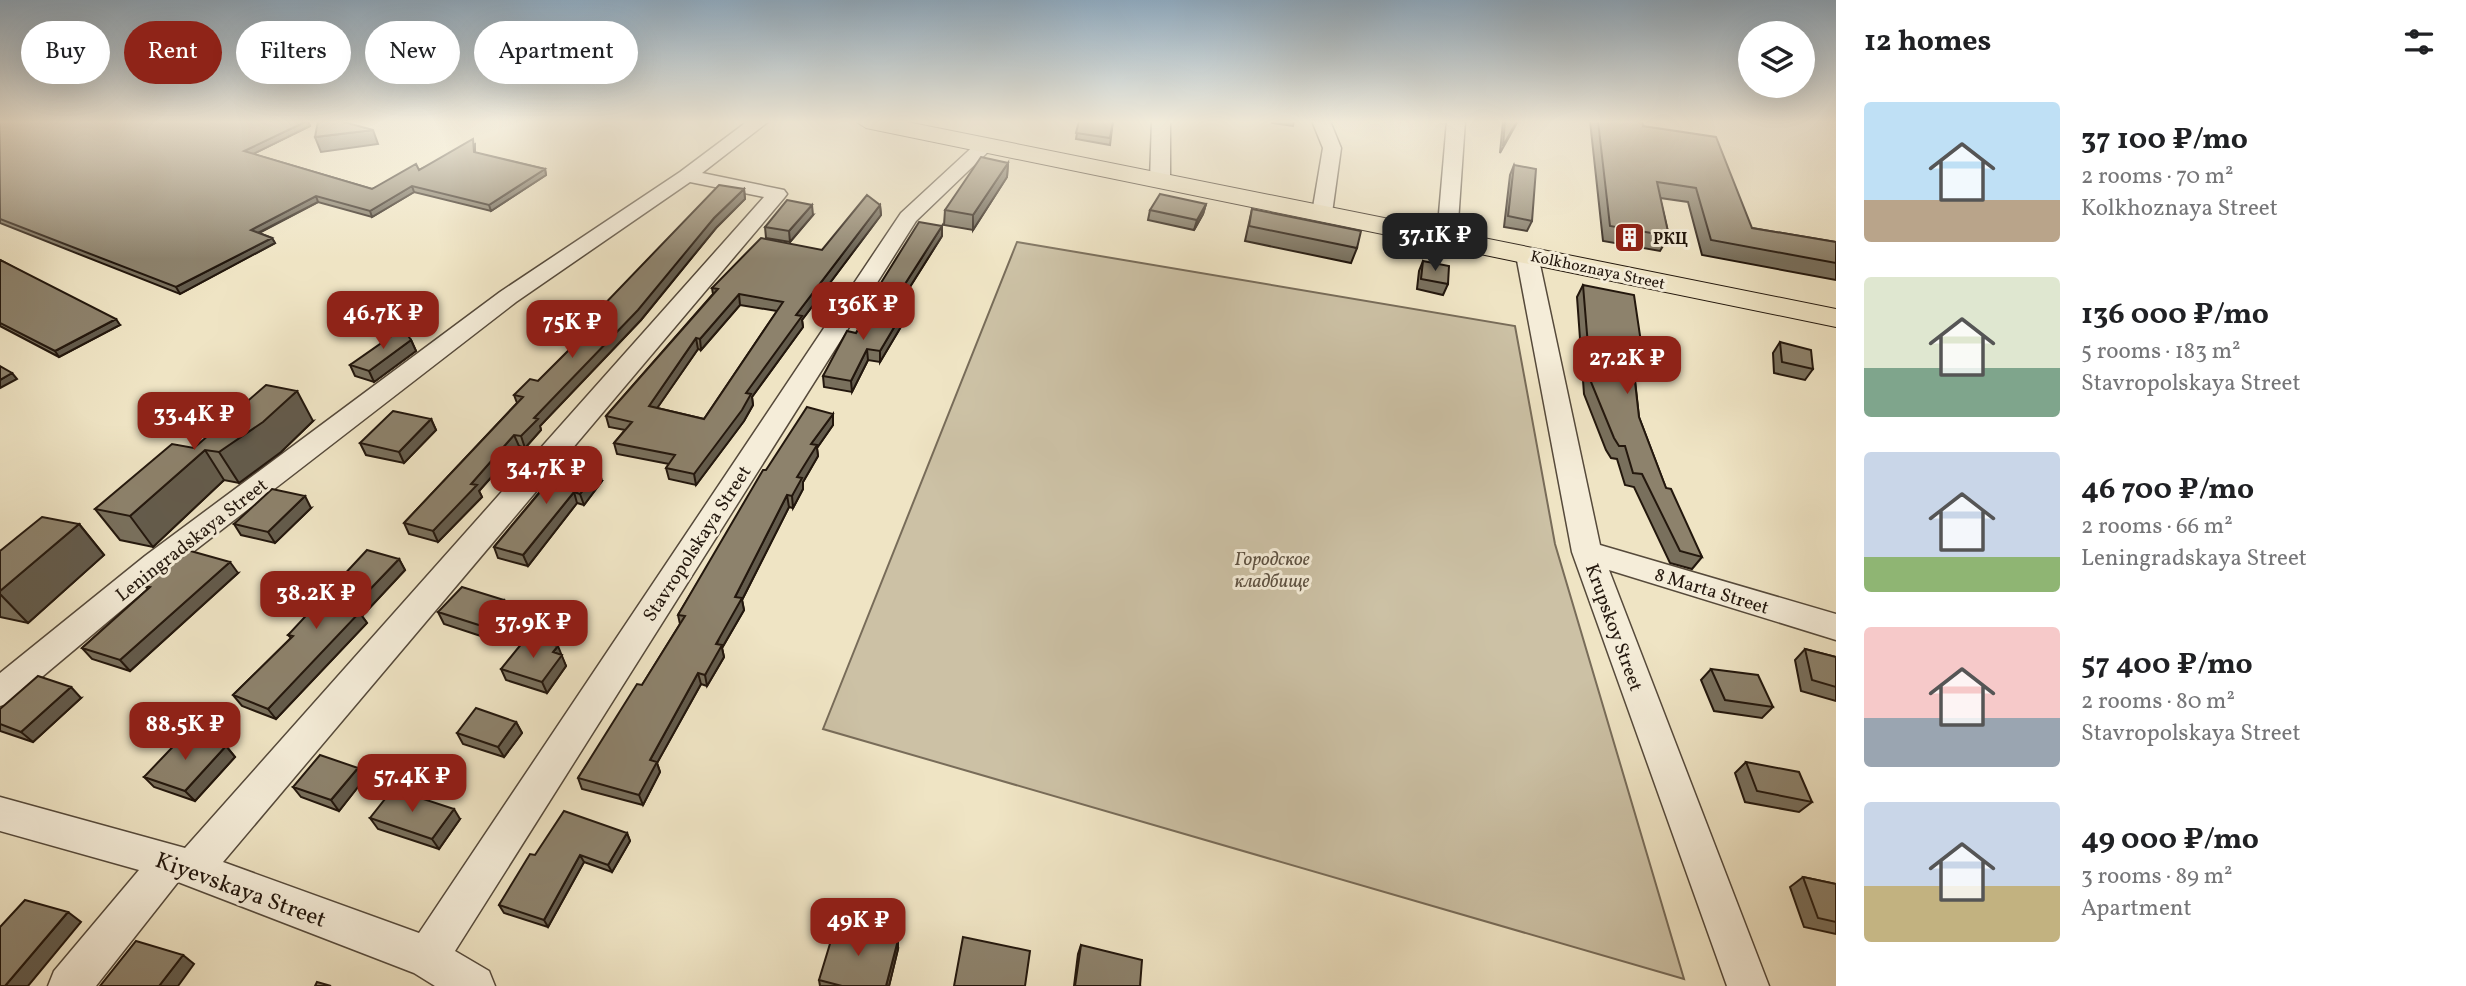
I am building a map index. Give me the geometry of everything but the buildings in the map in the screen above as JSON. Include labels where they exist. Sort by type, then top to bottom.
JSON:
[{"type":"main road","name":"Kolkhoznaya Street","points":[[1095,167],[1836,318]]},
{"type":"street","name":"Leningradskaya Street","points":[[0,692],[156,564],[508,297],[699,167]]},
{"type":"street","name":"Stavropolskaya Street","points":[[426,957],[908,217],[961,167]]},
{"type":"street","points":[[1160,167],[1160,180]]},
{"type":"street","points":[[1322,213],[1329,167]]},
{"type":"street","points":[[1447,237],[1452,167]]},
{"type":"street","points":[[69,986],[182,865],[777,194],[687,176]]},
{"type":"street","name":"Krupskoy Street","points":[[1527,255],[1587,552],[1748,986]]},
{"type":"street","name":"8 Marta Street","points":[[1587,552],[1836,627]]},
{"type":"street","name":"Kiyevskaya Street","points":[[0,814],[182,865],[426,957],[474,986]]},
{"type":"green space","name":"Городское кладбище","points":[[1017,242],[1515,326],[1555,544],[1684,979],[823,729]]},
{"type":"place","name":"РКЦ","points":[[1630,238]]}]
